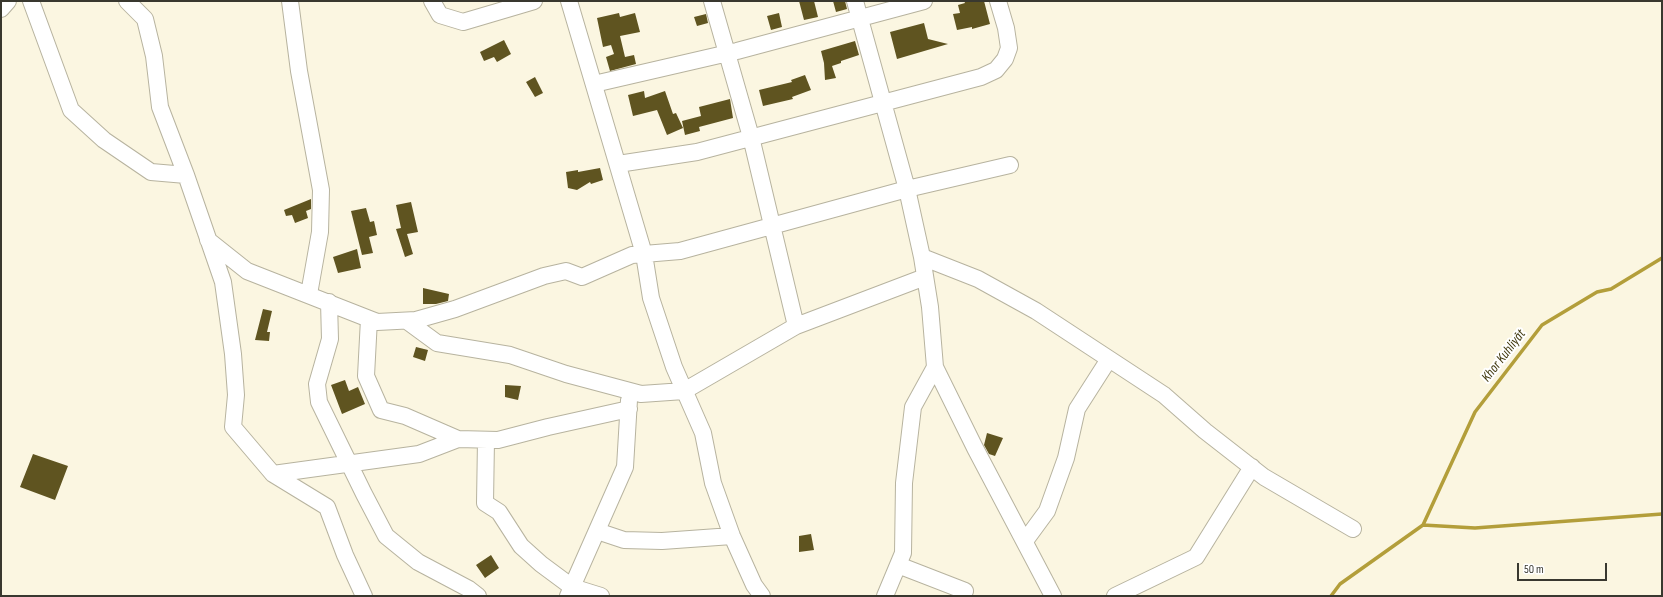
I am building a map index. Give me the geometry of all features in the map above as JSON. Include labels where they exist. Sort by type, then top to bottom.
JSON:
[{"type":"street","points":[[1,9],[8,1]]},
{"type":"street","points":[[31,1],[71,110],[104,140],[151,172],[186,175]]},
{"type":"street","points":[[127,1],[145,19],[154,56],[160,107],[186,175],[223,282],[233,354],[236,395],[234,427],[273,474],[327,507],[345,555],[364,596]]},
{"type":"street","points":[[290,1],[299,71],[321,190],[320,232],[309,294]]},
{"type":"street","points":[[432,1],[440,14],[462,22],[534,1]]},
{"type":"street","points":[[569,1],[644,254],[651,298],[674,367],[703,433],[713,483],[732,536],[754,585],[762,596]]},
{"type":"street","points":[[712,1],[751,137],[796,326]]},
{"type":"street","points":[[855,1],[907,189],[922,257],[930,307],[935,367],[975,448],[1053,596]]},
{"type":"street","points":[[594,84],[727,54],[924,1]]},
{"type":"street","points":[[618,164],[697,152],[981,77],[996,70],[1005,59],[1009,48],[1006,28],[998,1]]},
{"type":"street","points":[[208,240],[247,271],[309,294],[377,322],[407,321],[416,320],[455,309],[544,276],[566,271],[582,277],[632,255],[680,251],[907,189],[1010,164]]},
{"type":"street","points":[[922,257],[978,279],[1036,311],[1164,395],[1205,431],[1264,477],[1353,529]]},
{"type":"street","points":[[407,321],[437,342],[510,355],[566,374],[641,394],[684,391],[796,326],[925,277]]},
{"type":"street","points":[[329,302],[330,339],[317,384],[319,402],[349,464],[386,536],[418,562],[469,589],[478,596]]},
{"type":"street","points":[[368,319],[366,376],[381,410],[405,416],[458,439],[498,440],[548,427],[629,410]]},
{"type":"street","points":[[1025,541],[1047,511],[1066,458],[1077,409],[1109,359]]},
{"type":"street","points":[[885,596],[903,553],[904,483],[913,407],[935,367]]},
{"type":"street","points":[[570,592],[625,467],[630,391]]},
{"type":"street","points":[[273,474],[419,454],[458,439]]},
{"type":"street","points":[[486,440],[485,503],[498,512],[521,546],[570,592],[601,596]]},
{"type":"street","points":[[1114,596],[1135,591],[1196,557],[1252,467]]},
{"type":"street","points":[[597,531],[624,540],[662,541],[732,536]]},
{"type":"street","points":[[898,565],[965,591]]},
{"type":"building","points":[[799,1],[814,1],[818,17],[804,20]]},
{"type":"building","points":[[833,1],[845,1],[847,9],[836,12]]},
{"type":"building","points":[[964,1],[984,1],[990,24],[972,29],[972,27],[957,30],[953,14],[960,13],[958,5],[965,3]]},
{"type":"building","points":[[619,13],[620,17],[635,13],[640,32],[620,36],[625,57],[634,55],[636,64],[610,71],[606,57],[614,54],[611,45],[603,47],[597,18]]},
{"type":"building","points":[[779,13],[782,27],[771,30],[767,16]]},
{"type":"building","points":[[706,14],[708,23],[697,26],[694,17]]},
{"type":"building","points":[[924,23],[928,39],[948,44],[897,59],[890,32]]},
{"type":"building","points":[[504,40],[511,54],[497,62],[494,57],[484,61],[480,52]]},
{"type":"building","points":[[855,41],[859,55],[841,61],[841,63],[832,66],[836,78],[825,80],[824,63],[821,51]]},
{"type":"building","points":[[805,75],[811,90],[792,97],[793,99],[763,106],[759,90],[792,82],[791,80]]},
{"type":"building","points":[[535,77],[543,93],[535,97],[526,82]]},
{"type":"building","points":[[644,91],[645,98],[665,91],[673,114],[676,113],[683,128],[667,135],[657,110],[633,116],[628,95]]},
{"type":"building","points":[[730,99],[733,118],[699,127],[700,131],[685,135],[682,121],[701,116],[699,107]]},
{"type":"building","points":[[600,168],[603,180],[591,184],[590,182],[577,190],[568,188],[566,172],[578,170],[578,172]]},
{"type":"building","points":[[311,199],[311,209],[306,211],[308,218],[295,223],[292,215],[286,216],[284,210]]},
{"type":"building","points":[[411,202],[418,232],[407,234],[413,254],[405,257],[396,229],[401,228],[396,205]]},
{"type":"building","points":[[366,208],[370,222],[374,221],[377,235],[369,237],[373,253],[362,255],[351,211]]},
{"type":"building","points":[[357,249],[361,268],[338,273],[333,257]]},
{"type":"building","points":[[423,288],[449,294],[448,301],[436,304],[423,304]]},
{"type":"building","points":[[263,309],[272,311],[267,332],[270,332],[269,341],[255,340]]},
{"type":"building","points":[[416,347],[428,350],[425,361],[413,357]]},
{"type":"building","points":[[345,380],[349,391],[358,387],[365,404],[342,414],[331,385]]},
{"type":"building","points":[[505,385],[521,386],[518,400],[505,397]]},
{"type":"building","points":[[987,433],[1003,438],[995,456],[989,454],[984,445]]},
{"type":"building","points":[[33,454],[68,466],[55,500],[20,487]]},
{"type":"building","points":[[811,534],[814,550],[799,552],[799,536]]},
{"type":"building","points":[[491,555],[499,568],[485,578],[476,565]]},
{"type":"waterway","name":"Khor Kuhliyāt","points":[[1331,596],[1340,584],[1423,525],[1475,412],[1542,325],[1597,292],[1611,289],[1662,258]]},
{"type":"waterway","name":"Khor Kuhliyāt","points":[[1423,525],[1475,528],[1662,514]]}]
